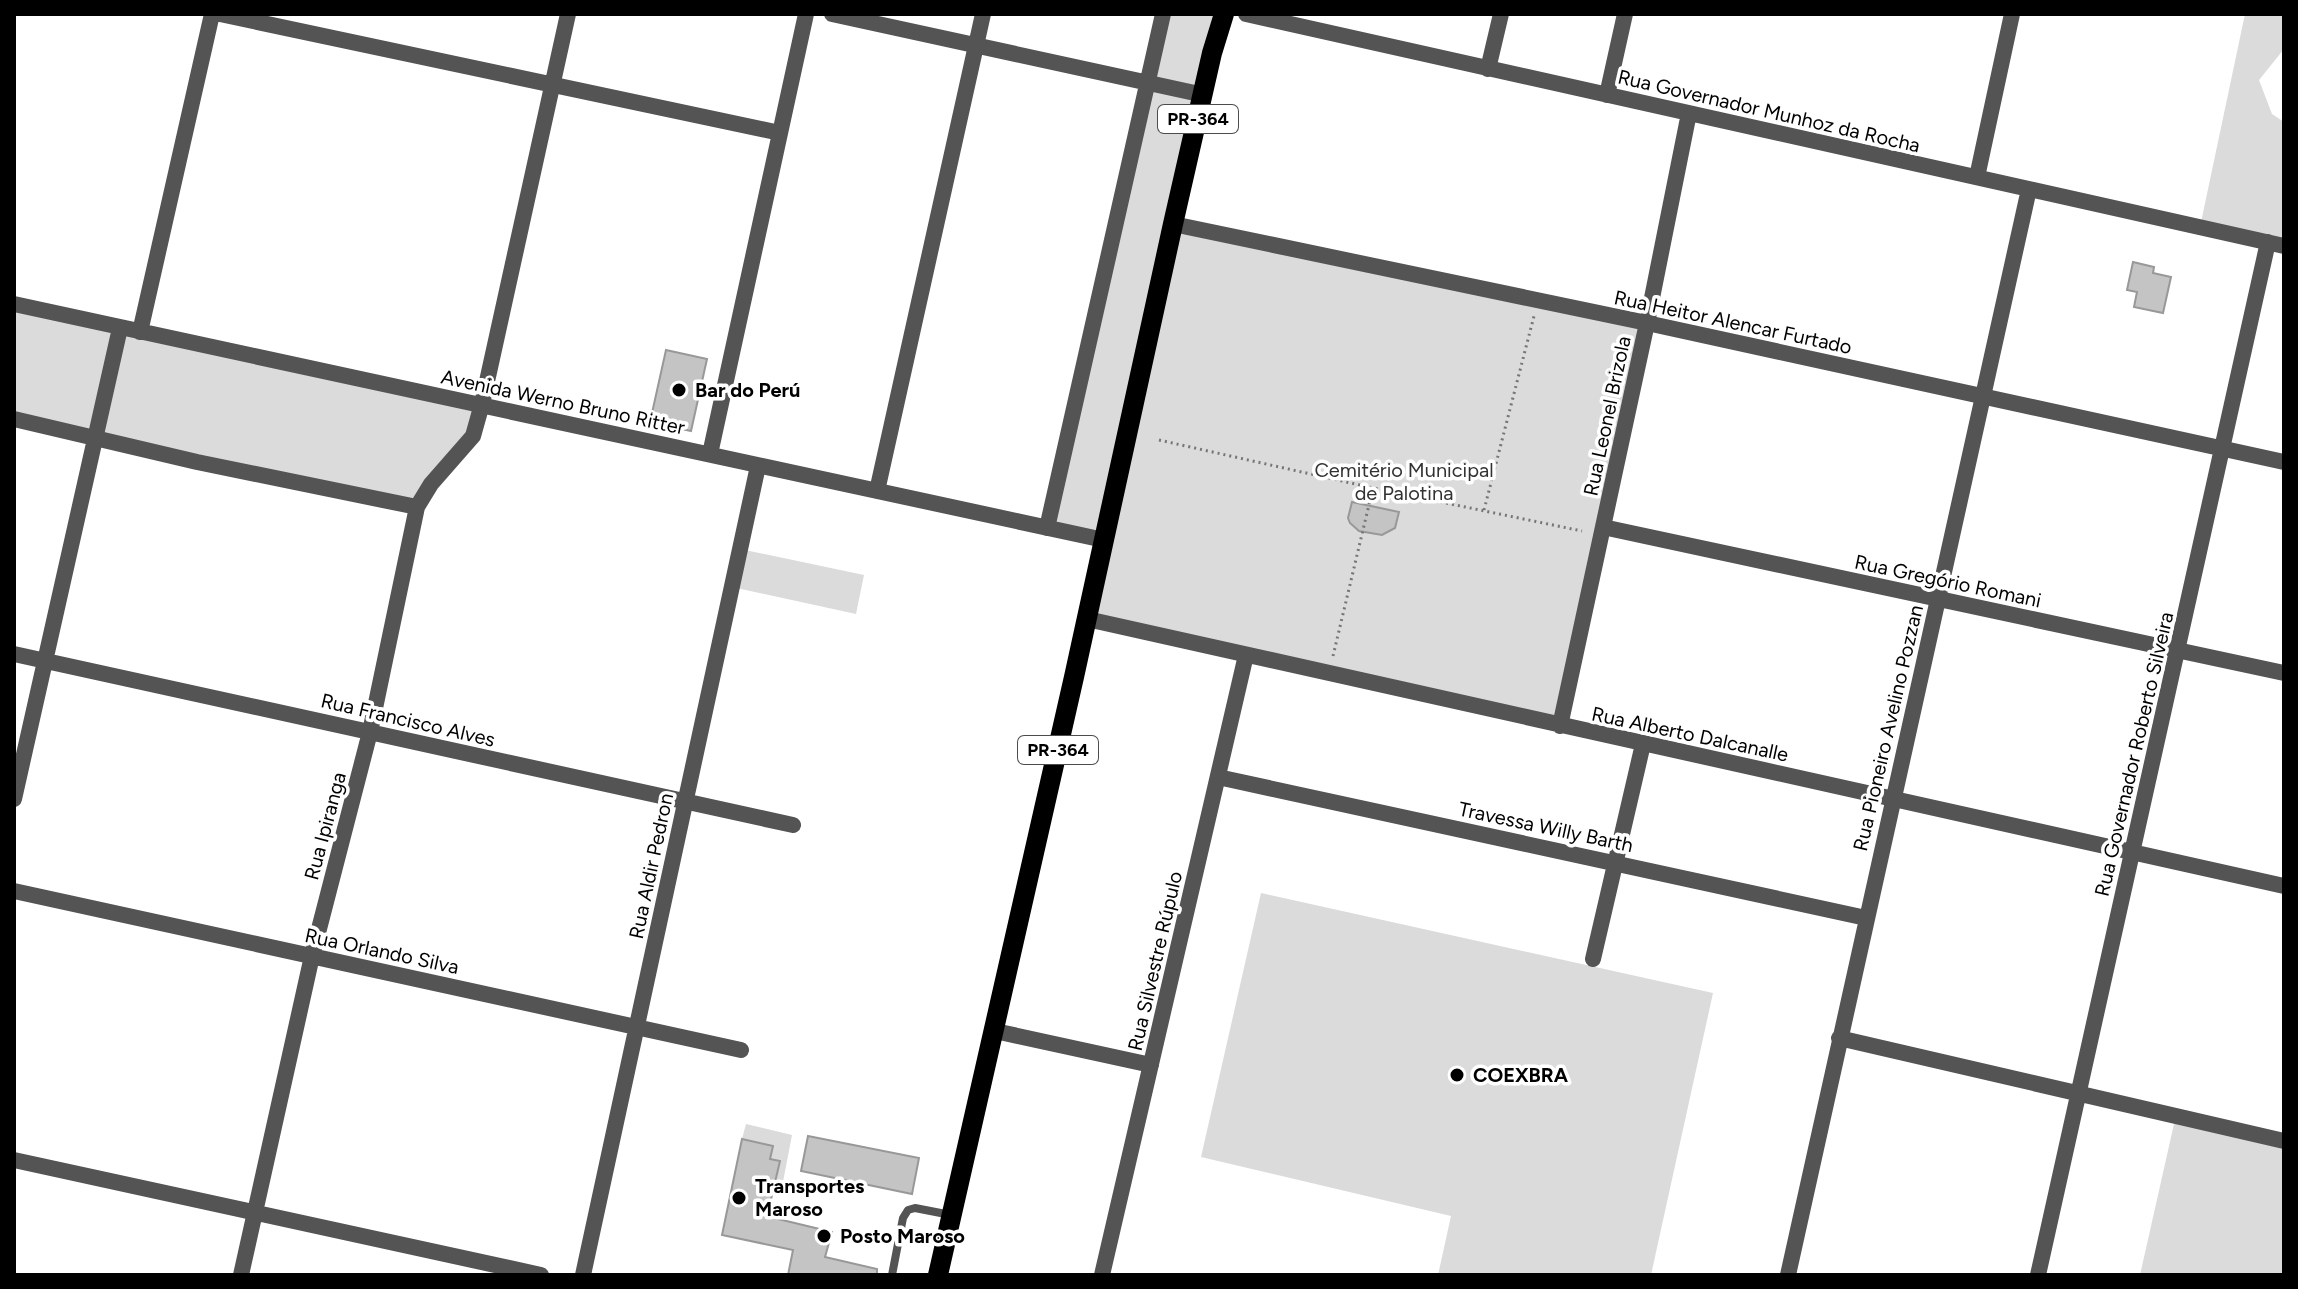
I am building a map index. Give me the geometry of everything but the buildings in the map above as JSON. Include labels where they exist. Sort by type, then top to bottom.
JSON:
[{"type":"main road","name":"PR-364","points":[[938,1275],[1173,224],[1224,14]]},
{"type":"street","points":[[140,332],[212,14]]},
{"type":"street","points":[[220,14],[780,133]]},
{"type":"street","name":"Rua Ipiranga","points":[[241,1275],[312,956],[370,732],[417,507],[431,484],[473,436],[568,14]]},
{"type":"street","points":[[710,454],[806,14]]},
{"type":"street","points":[[832,14],[1204,95]]},
{"type":"street","points":[[877,491],[983,14]]},
{"type":"street","points":[[1047,528],[1163,14]]},
{"type":"street","name":"Rua Governador Munhoz da Rocha","points":[[1246,14],[2276,244]]},
{"type":"street","points":[[1488,69],[1501,14]]},
{"type":"street","points":[[1607,95],[1625,14]]},
{"type":"street","points":[[1977,177],[2012,14]]},
{"type":"street","name":"Rua Leonel Brizola","points":[[1560,726],[1689,113]]},
{"type":"street","name":"Rua Pioneiro Avelino Pozzan","points":[[1788,1275],[2029,189]]},
{"type":"street","name":"Rua Heitor Alencar Furtado","points":[[1173,224],[1647,323],[2284,462]]},
{"type":"street","name":"Rua Governador Roberto Silveira","points":[[2038,1275],[2222,449],[2276,244]]},
{"type":"street","name":"Avenida Werno Bruno Ritter","points":[[14,304],[1104,540]]},
{"type":"street","points":[[14,799],[120,328]]},
{"type":"street","points":[[14,419],[417,507]]},
{"type":"street","name":"Rua Aldir Pedron","points":[[583,1275],[758,466]]},
{"type":"street","name":"Rua Gregório Romani","points":[[1603,527],[2284,673]]},
{"type":"street","name":"Rua Alberto Dalcanalle","points":[[1087,619],[2284,886]]},
{"type":"street","name":"Rua Francisco Alves","points":[[14,654],[793,825]]},
{"type":"street","name":"Rua Silvestre Rúpulo","points":[[1102,1275],[1246,655]]},
{"type":"street","points":[[1593,959],[1643,744]]},
{"type":"street","name":"Travessa Willy Barth","points":[[1218,777],[1866,918]]},
{"type":"street","name":"Rua Orlando Silva","points":[[14,891],[741,1050]]},
{"type":"street","points":[[995,1031],[1151,1065]]},
{"type":"street","points":[[1839,1038],[2284,1141]]},
{"type":"street","points":[[14,1160],[541,1275]]},
{"type":"lane","points":[[892,1275],[903,1218],[908,1210],[915,1208],[952,1215]]},
{"type":"path","points":[[1484,511],[1535,312]]},
{"type":"path","points":[[1159,440],[1582,531]]},
{"type":"path","points":[[1329,674],[1373,488]]},
{"type":"green space","name":"Cemitério Municipal de Palotina","points":[[1163,14],[1224,14],[1173,224],[1647,323],[1560,726],[1087,619],[1104,541],[1047,528]]},
{"type":"green space","points":[[2245,14],[2284,14],[2284,49],[2259,80],[2272,114],[2284,122],[2284,246],[2200,227]]},
{"type":"green space","points":[[14,304],[482,404],[473,436],[417,507],[14,419]]},
{"type":"green space","points":[[740,549],[864,575],[856,614],[732,587]]},
{"type":"green space","name":"COEXBRA","points":[[1261,893],[1713,993],[1651,1275],[1438,1275],[1451,1216],[1201,1157]]},
{"type":"green space","points":[[2176,1115],[2284,1141],[2284,1275],[2140,1275]]},
{"type":"green space","points":[[746,1124],[792,1135],[782,1187],[774,1185],[780,1161],[770,1159],[773,1147],[742,1139]]},
{"type":"place","name":"Bar do Perú","points":[[679,390]]},
{"type":"place","name":"COEXBRA","points":[[1457,1075]]},
{"type":"place","name":"Transportes Maroso","points":[[739,1198]]},
{"type":"place","name":"Posto Maroso","points":[[824,1236]]}]
